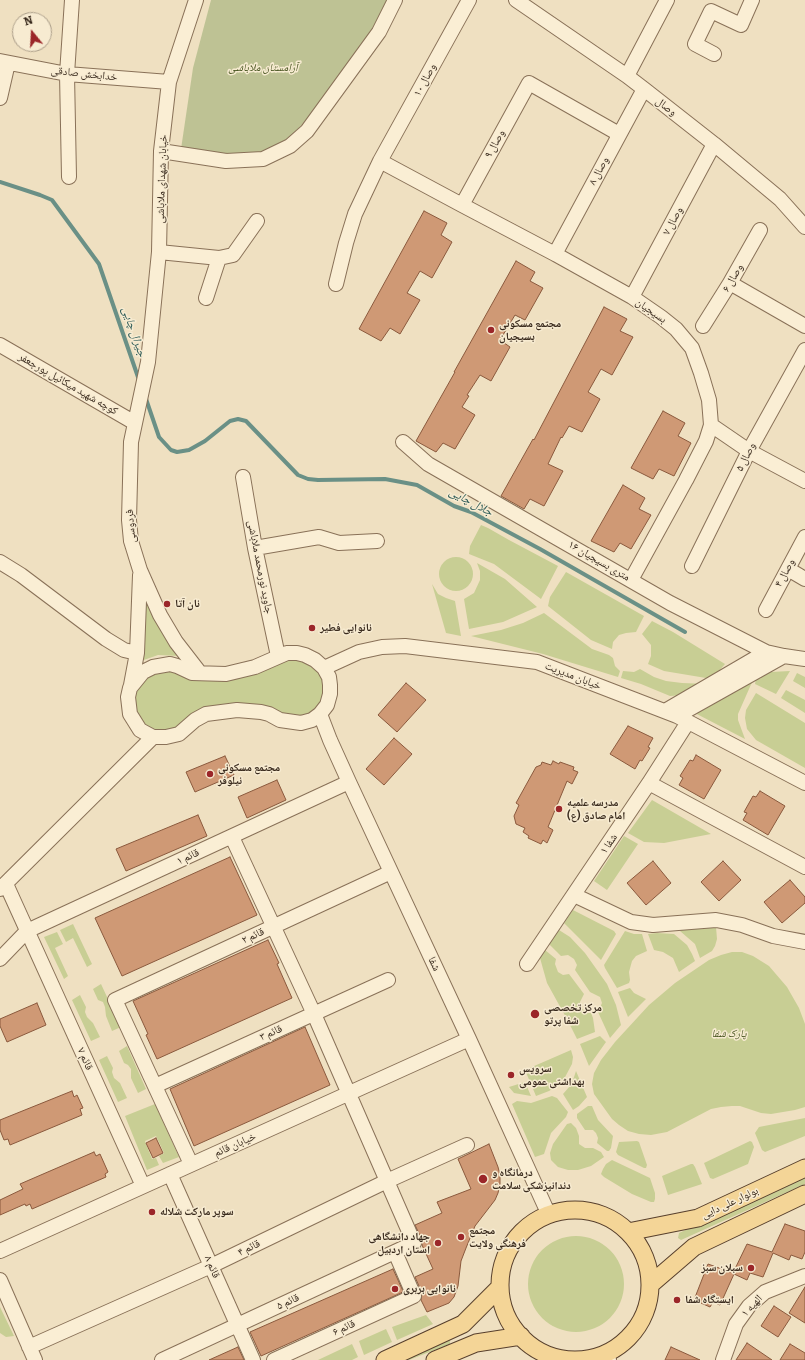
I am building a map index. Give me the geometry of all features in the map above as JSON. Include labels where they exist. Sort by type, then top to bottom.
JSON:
[{"type":"main road","name":"بولوار علی دایی","points":[[628,1232],[698,1218],[805,1168]]},
{"type":"main road","points":[[650,1284],[694,1246],[805,1194]]},
{"type":"main road","points":[[570,1210],[591,1212],[611,1219],[628,1232],[640,1247],[648,1265],[650,1284],[649,1301],[643,1318],[634,1333],[607,1357],[584,1360],[560,1359],[539,1351],[521,1336],[510,1322],[503,1305],[500,1287],[506,1257],[513,1243],[523,1232],[536,1222],[549,1215],[570,1210]]},
{"type":"main road","points":[[386,1360],[463,1324],[500,1287]]},
{"type":"main road","points":[[434,1360],[476,1343],[521,1336]]},
{"type":"street","points":[[69,177],[67,74],[72,0]]},
{"type":"street","name":"خیابان شهدای ملاباشی","points":[[148,362],[159,252],[161,151],[169,82],[196,0]]},
{"type":"street","points":[[161,151],[226,162],[263,159],[290,146],[307,131],[379,32],[395,0]]},
{"type":"street","name":"وصال ۱۰","points":[[336,284],[355,214],[380,161],[469,0]]},
{"type":"street","name":"وصال","points":[[516,0],[644,89],[714,144],[780,199],[805,227]]},
{"type":"street","points":[[626,76],[667,0]]},
{"type":"street","points":[[714,54],[695,44],[711,11],[741,25],[752,0]]},
{"type":"street","points":[[0,98],[4,62]]},
{"type":"street","name":"خدابخش صادقی","points":[[4,62],[67,74],[169,82]]},
{"type":"street","name":"وصال ۹","points":[[462,205],[529,83],[619,134]]},
{"type":"street","name":"وصال ۸","points":[[555,254],[644,89]]},
{"type":"street","name":"وصال ۷","points":[[632,297],[714,144]]},
{"type":"street","name":"بسیجیان","points":[[380,161],[555,254],[632,297],[676,329],[692,348],[709,400],[711,425],[706,441],[686,480],[630,580]]},
{"type":"street","points":[[159,252],[219,258],[233,255],[257,221]]},
{"type":"street","name":"وصال ۶","points":[[703,326],[730,283],[760,230]]},
{"type":"street","points":[[206,298],[219,258]]},
{"type":"street","points":[[730,283],[805,326]]},
{"type":"street","name":"کوچه شهید میکائیل پورجعفر","points":[[0,345],[135,423]]},
{"type":"street","name":"وصال ۵","points":[[692,566],[749,451],[805,350]]},
{"type":"street","name":"فردوسی","points":[[148,362],[131,442],[129,520],[131,541],[140,570],[160,615],[176,642],[200,673]]},
{"type":"street","points":[[711,425],[749,451],[805,481]]},
{"type":"street","name":"۱۶ متری بسیجیان","points":[[403,442],[428,464],[670,603],[766,652],[784,656],[805,658]]},
{"type":"street","name":"جاوید نورمحمد ملاباشی","points":[[243,477],[255,548],[278,656]]},
{"type":"street","points":[[255,548],[319,537],[339,543],[377,541]]},
{"type":"street","name":"وصال ۴","points":[[766,610],[805,537]]},
{"type":"street","points":[[0,562],[21,575],[106,639],[124,650],[137,652]]},
{"type":"street","points":[[788,569],[805,579]]},
{"type":"street","points":[[130,688],[143,672],[158,666],[170,664],[192,673],[226,674],[255,667],[287,653],[297,653],[315,660],[324,668],[329,676],[330,689],[327,705],[320,714],[312,720],[301,723],[280,720],[269,714],[260,712],[237,710],[206,714],[195,720],[179,734],[166,737],[153,737],[140,730],[130,714],[128,697],[137,652],[140,570]]},
{"type":"street","name":"خیابان مدیریت","points":[[324,668],[359,652],[382,647],[405,646],[537,662],[676,716],[805,783]]},
{"type":"street","points":[[676,716],[766,652]]},
{"type":"street","points":[[676,716],[784,656]]},
{"type":"street","name":"شفا","points":[[320,714],[349,782],[549,1215]]},
{"type":"street","name":"شفا ۱","points":[[527,964],[649,783],[676,716]]},
{"type":"street","points":[[3,887],[153,737]]},
{"type":"street","name":"قائم ۱","points":[[27,931],[349,782]]},
{"type":"street","points":[[649,783],[805,867]]},
{"type":"street","points":[[232,837],[314,1014],[387,1181]]},
{"type":"street","name":"قائم ۲","points":[[155,1086],[115,1000],[391,872]]},
{"type":"street","name":"قائم ۷","points":[[3,887],[27,931],[143,1186]]},
{"type":"street","points":[[574,895],[631,922],[653,925],[716,920],[742,924],[773,936],[805,942]]},
{"type":"street","points":[[0,959],[27,931]]},
{"type":"street","name":"قائم ۳","points":[[155,1086],[388,980]]},
{"type":"street","name":"خیابان قائم","points":[[0,1251],[469,1039]]},
{"type":"street","points":[[155,1086],[191,1164]]},
{"type":"street","name":"قائم ۴","points":[[32,1354],[387,1181],[467,1145]]},
{"type":"street","name":"قائم ۸","points":[[170,1174],[253,1360]]},
{"type":"street","name":"قائم ۵","points":[[162,1360],[414,1243],[387,1181]]},
{"type":"street","name":"قائم ۶","points":[[274,1360],[414,1296],[395,1252]]},
{"type":"street","name":"الهیه ۱","points":[[722,1360],[736,1324],[749,1306],[765,1292],[805,1276]]},
{"type":"street","points":[[0,1280],[32,1354]]},
{"type":"green space","name":"آرامستان ملاباشی","points":[[211,0],[389,0],[384,11],[361,46],[317,108],[287,141],[261,153],[226,156],[181,149],[193,68]]},
{"type":"green space","points":[[481,525],[558,566],[541,599],[494,564],[469,554],[470,546]]},
{"type":"green space","points":[[459,557],[468,562],[472,567],[472,581],[468,586],[463,590],[453,591],[449,590],[440,581],[439,571],[440,567],[449,558]]},
{"type":"green space","points":[[477,563],[505,579],[537,607],[503,622],[469,629],[464,599],[474,593],[480,580],[480,571]]},
{"type":"green space","points":[[566,572],[644,616],[636,632],[619,635],[613,642],[612,649],[591,640],[548,606],[550,597]]},
{"type":"green space","points":[[432,584],[438,594],[455,601],[461,636],[446,633]]},
{"type":"green space","points":[[144,593],[180,656],[158,655],[141,661],[145,636]]},
{"type":"green space","points":[[544,613],[592,649],[613,658],[615,666],[620,671],[618,677],[543,654],[471,636],[501,630],[523,623]]},
{"type":"green space","points":[[652,621],[725,664],[712,679],[664,671],[648,664],[651,656],[651,645],[642,634]]},
{"type":"green space","points":[[302,656],[326,678],[325,701],[310,718],[238,707],[170,734],[145,729],[133,711],[136,687],[145,674],[169,667],[182,674]]},
{"type":"green space","points":[[640,669],[654,677],[666,681],[708,684],[684,695],[670,696],[641,684],[621,678],[623,671],[634,672]]},
{"type":"green space","points":[[790,671],[776,694],[755,684],[756,679],[760,679],[763,675],[771,672]]},
{"type":"green space","points":[[797,673],[805,677],[805,688],[793,681]]},
{"type":"green space","points":[[753,680],[738,714],[738,720],[745,739],[691,711],[703,709]]},
{"type":"green space","points":[[786,690],[805,700],[805,713],[781,698]]},
{"type":"green space","points":[[756,693],[805,723],[805,768],[756,740],[747,729],[745,718],[746,710]]},
{"type":"green space","points":[[652,800],[711,834],[664,843],[644,842],[628,833]]},
{"type":"green space","points":[[624,836],[638,844],[607,890],[594,881]]},
{"type":"green space","points":[[573,910],[614,931],[616,934],[601,960],[564,923]]},
{"type":"green space","points":[[73,924],[92,964],[87,967],[73,938],[66,942],[60,930]]},
{"type":"green space","points":[[716,927],[717,939],[715,946],[712,951],[700,958],[695,944],[680,931],[682,929]]},
{"type":"green space","points":[[559,930],[570,937],[585,953],[607,984],[616,1005],[621,1025],[610,1038],[598,1012],[602,1003],[600,997],[590,992],[575,970],[577,965],[574,959],[568,955],[561,956],[549,944]]},
{"type":"green space","points":[[625,931],[634,934],[642,934],[647,951],[636,956],[632,961],[629,972],[629,983],[617,988],[604,965]]},
{"type":"green space","points":[[57,932],[63,944],[55,948],[68,976],[64,979],[44,937]]},
{"type":"green space","points":[[648,934],[674,934],[687,945],[695,961],[679,972],[673,958],[663,952],[654,950]]},
{"type":"green space","points":[[545,950],[556,959],[555,964],[558,972],[563,975],[569,974],[584,994],[580,1002],[581,1007],[586,1013],[591,1013],[595,1032],[577,1039],[547,983],[540,958]]},
{"type":"green space","name":"پارک شفا","points":[[732,952],[742,952],[753,956],[769,966],[787,987],[799,1008],[805,1024],[805,1107],[771,1114],[761,1113],[740,1106],[721,1107],[711,1109],[667,1132],[651,1135],[628,1131],[612,1119],[594,1094],[592,1084],[594,1073],[601,1060],[615,1042],[649,1005],[675,983],[709,960]]},
{"type":"green space","points":[[101,984],[121,1027],[112,1031],[106,1016],[103,1002],[98,1000],[93,989]]},
{"type":"green space","points":[[630,988],[634,993],[646,999],[628,1017],[618,992]]},
{"type":"green space","points":[[80,995],[86,1007],[85,1012],[87,1017],[93,1023],[100,1037],[91,1041],[72,1000]]},
{"type":"green space","points":[[600,1036],[606,1042],[589,1066],[580,1044]]},
{"type":"green space","points":[[127,1046],[146,1089],[138,1093],[131,1078],[131,1069],[124,1063],[119,1051]]},
{"type":"green space","points":[[571,1050],[573,1057],[572,1064],[564,1079],[549,1091],[536,1096],[525,1070]]},
{"type":"green space","points":[[107,1056],[113,1068],[112,1072],[114,1078],[120,1083],[127,1098],[118,1102],[99,1060]]},
{"type":"green space","points":[[576,1071],[587,1097],[573,1110],[563,1094],[570,1086]]},
{"type":"green space","points":[[525,1082],[531,1096],[514,1093],[509,1087]]},
{"type":"green space","points":[[552,1096],[557,1098],[568,1112],[566,1117],[551,1133],[544,1154],[535,1157],[512,1104],[517,1101],[531,1103]]},
{"type":"green space","points":[[155,1104],[179,1157],[163,1163],[159,1156],[164,1153],[156,1136],[145,1141],[152,1159],[156,1158],[159,1165],[147,1170],[125,1116]]},
{"type":"green space","points":[[588,1106],[592,1106],[598,1120],[613,1136],[609,1151],[597,1143],[598,1138],[596,1133],[593,1130],[585,1130],[577,1118],[577,1114]]},
{"type":"green space","points":[[805,1118],[805,1136],[765,1152],[762,1150],[755,1133],[759,1127]]},
{"type":"green space","points":[[571,1123],[576,1128],[579,1136],[579,1144],[585,1148],[593,1148],[601,1152],[604,1157],[591,1166],[578,1170],[568,1170],[558,1167],[551,1160],[550,1153],[553,1144],[567,1124]]},
{"type":"green space","points":[[750,1141],[754,1147],[748,1164],[713,1179],[710,1178],[704,1163]]},
{"type":"green space","points":[[619,1142],[639,1142],[647,1165],[646,1168],[618,1155],[616,1152]]},
{"type":"green space","points":[[612,1160],[650,1178],[655,1193],[654,1202],[632,1194],[601,1174],[606,1164]]},
{"type":"green space","points":[[691,1164],[695,1167],[702,1184],[668,1195],[662,1176]]},
{"type":"green space","points":[[805,1176],[805,1184],[681,1240],[678,1238],[679,1233]]},
{"type":"green space","points":[[576,1236],[594,1240],[610,1250],[620,1266],[624,1284],[620,1302],[610,1318],[594,1328],[576,1332],[558,1328],[542,1318],[532,1302],[528,1284],[532,1266],[542,1250],[558,1240]]},
{"type":"green space","points":[[0,1307],[14,1336],[6,1337],[0,1333]]},
{"type":"green space","points":[[426,1315],[433,1324],[397,1340],[392,1327]]},
{"type":"green space","points":[[386,1329],[392,1342],[364,1355],[359,1341]]},
{"type":"green space","points":[[450,1338],[450,1344],[409,1360],[396,1360]]},
{"type":"green space","points":[[352,1344],[358,1357],[352,1360],[318,1360]]},
{"type":"building","points":[[424,211],[447,223],[441,235],[452,242],[432,278],[420,271],[407,293],[420,300],[400,334],[390,328],[381,341],[359,329]]},
{"type":"building","name":"مجتمع مسکونی بسیجیان","points":[[516,261],[535,272],[530,281],[543,288],[525,320],[515,315],[500,340],[510,347],[491,381],[480,375],[467,395],[469,396],[462,407],[475,415],[455,449],[443,443],[436,452],[416,441]]},
{"type":"building","points":[[604,307],[627,319],[620,331],[633,337],[612,375],[601,369],[588,392],[600,399],[582,432],[569,426],[562,438],[561,437],[548,464],[563,471],[544,506],[530,499],[524,509],[501,496],[533,439],[534,440]]},
{"type":"building","points":[[663,411],[685,423],[678,436],[691,443],[674,476],[659,469],[653,479],[631,468]]},
{"type":"building","points":[[623,485],[645,498],[639,509],[651,515],[631,549],[620,543],[614,552],[591,541]]},
{"type":"building","points":[[406,683],[426,700],[397,732],[378,715]]},
{"type":"building","points":[[628,726],[653,738],[648,747],[650,748],[635,769],[610,754]]},
{"type":"building","points":[[394,738],[412,754],[384,785],[366,769]]},
{"type":"building","points":[[696,755],[721,770],[704,799],[679,785],[683,778],[680,776],[690,760],[693,761]]},
{"type":"building","name":"مجتمع مسکونی نیلوفر","points":[[225,756],[234,775],[195,792],[186,772]]},
{"type":"building","points":[[553,761],[559,764],[560,762],[574,767],[573,770],[578,772],[572,784],[567,781],[548,827],[553,830],[547,843],[543,840],[541,844],[528,838],[529,836],[523,832],[525,828],[516,824],[514,816],[519,805],[516,803],[536,767],[541,765],[542,762],[551,765]]},
{"type":"building","points":[[277,780],[286,800],[247,818],[238,797]]},
{"type":"building","points":[[760,791],[785,806],[768,835],[743,820],[747,813],[744,812],[753,796],[756,797]]},
{"type":"building","points":[[198,815],[207,836],[126,871],[116,849]]},
{"type":"building","points":[[230,857],[257,915],[122,976],[95,918]]},
{"type":"building","points":[[653,861],[671,883],[646,905],[627,883]]},
{"type":"building","points":[[723,861],[741,880],[719,901],[701,882]]},
{"type":"building","points":[[790,880],[805,897],[805,903],[782,923],[764,902]]},
{"type":"building","points":[[268,940],[279,963],[277,964],[292,998],[157,1059],[146,1035],[148,1034],[133,1001]]},
{"type":"building","points":[[37,1003],[46,1025],[7,1042],[0,1026],[0,1019]]},
{"type":"building","points":[[305,1027],[330,1085],[194,1146],[170,1089]]},
{"type":"building","points":[[72,1091],[74,1097],[77,1095],[83,1108],[80,1109],[82,1115],[10,1145],[8,1139],[4,1140],[0,1130],[0,1120]]},
{"type":"building","points":[[156,1138],[163,1153],[153,1158],[146,1143]]},
{"type":"building","points":[[489,1144],[500,1175],[498,1193],[495,1200],[475,1226],[461,1261],[458,1286],[454,1297],[449,1303],[427,1312],[421,1300],[422,1293],[415,1277],[433,1269],[415,1225],[442,1213],[437,1202],[471,1189],[458,1159]]},
{"type":"building","points":[[94,1152],[96,1156],[100,1154],[108,1172],[105,1174],[106,1177],[32,1209],[30,1204],[26,1206],[25,1204],[0,1215],[0,1200],[23,1189],[20,1184]]},
{"type":"building","name":"سبلان سبز","points":[[785,1224],[805,1231],[805,1252],[802,1259],[791,1255],[789,1260],[773,1253],[763,1277],[750,1273],[747,1280],[734,1274],[720,1305],[713,1302],[710,1307],[694,1300],[708,1264],[733,1273],[747,1244],[772,1252]]},
{"type":"building","points":[[393,1269],[403,1291],[401,1293],[261,1356],[250,1332]]},
{"type":"building","points":[[805,1287],[805,1323],[789,1313]]},
{"type":"building","points":[[774,1306],[791,1317],[778,1337],[761,1326]]},
{"type":"building","points":[[747,1343],[772,1360],[736,1360]]},
{"type":"building","points":[[790,1344],[805,1353],[805,1360],[780,1360]]},
{"type":"building","points":[[238,1347],[244,1360],[209,1360]]},
{"type":"building","points":[[671,1347],[700,1360],[665,1360]]},
{"type":"waterway","name":"جیرال چایی","points":[[0,182],[52,200],[99,264],[139,380]]},
{"type":"waterway","name":"جلال چایی","points":[[145,396],[159,437],[171,450],[177,452],[189,450],[205,441],[230,421],[238,419],[246,421],[298,475],[308,479],[318,480],[385,479],[417,485],[454,506],[471,512],[540,549],[685,632]]},
{"type":"place","name":"مجتمع مسکونی بسیجیان","points":[[491,330]]},
{"type":"place","name":"نان آتا","points":[[167,604]]},
{"type":"place","name":"نانوایی فطیر","points":[[312,628]]},
{"type":"place","name":"مجتمع مسکونی نیلوفر","points":[[210,774]]},
{"type":"place","name":"مدرسه علمیه امام صادق (ع)","points":[[559,809]]},
{"type":"place","name":"مرکز تخصصی شفا پرتو","points":[[535,1014]]},
{"type":"place","name":"سرویس بهداشتی عمومی","points":[[511,1075]]},
{"type":"place","name":"درمانگاه و دندانپزشکی سلامت","points":[[483,1179]]},
{"type":"place","name":"سوپر مارکت شلاله","points":[[152,1212]]},
{"type":"place","name":"مجتمع فرهنگی ولایت","points":[[461,1237]]},
{"type":"place","name":"جهاد دانشگاهی استان اردبیل","points":[[438,1243]]},
{"type":"place","name":"سبلان سبز","points":[[751,1268]]},
{"type":"place","name":"نانوایی بربری","points":[[395,1289]]},
{"type":"place","name":"ایستگاه شفا","points":[[677,1300]]}]
